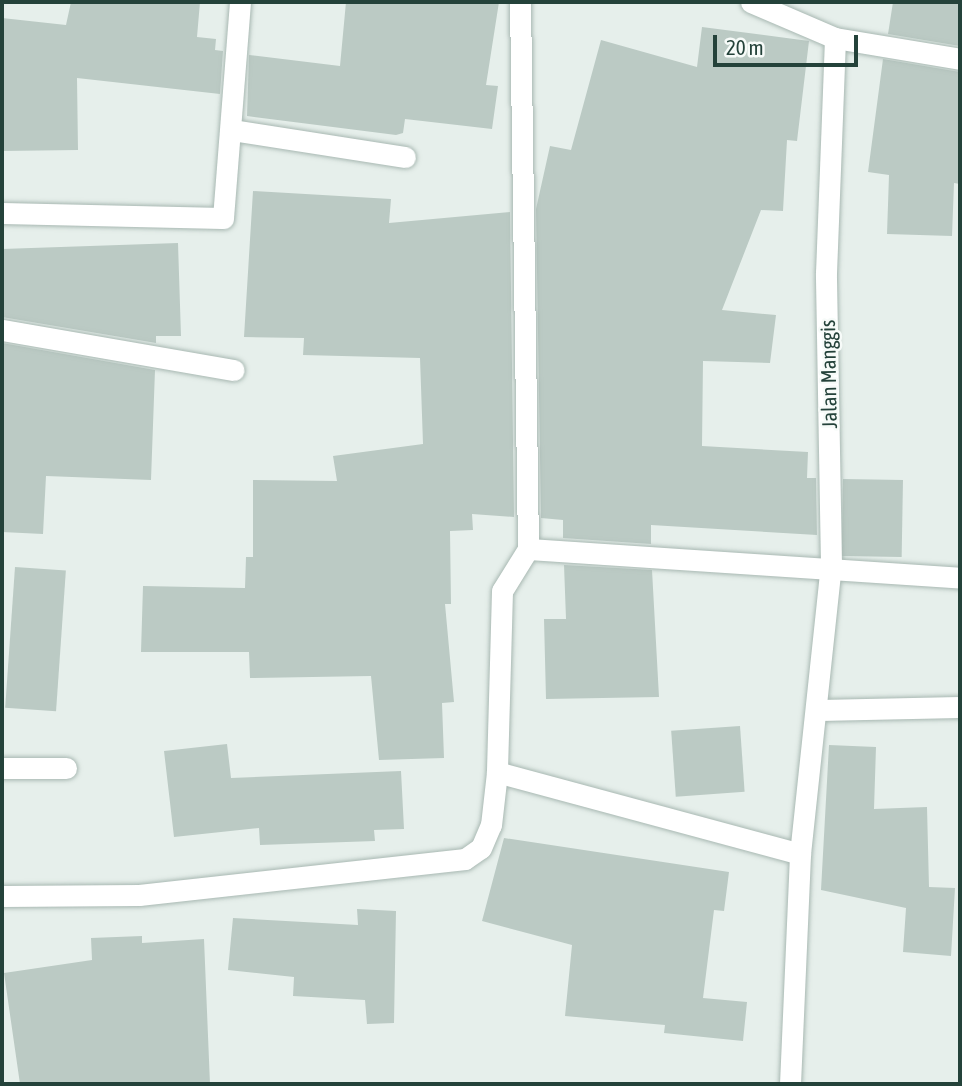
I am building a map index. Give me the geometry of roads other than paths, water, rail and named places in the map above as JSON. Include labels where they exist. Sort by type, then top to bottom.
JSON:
[{"type":"street","points":[[2,213],[223,218],[240,2]]},
{"type":"street","points":[[2,896],[139,895],[465,859],[481,848],[491,825],[497,772],[502,591],[528,549],[520,2]]},
{"type":"street","points":[[751,2],[835,38],[960,59]]},
{"type":"street","name":"Jalan Manggis","points":[[790,1084],[800,853],[818,710],[831,565],[826,273],[835,38]]},
{"type":"street","points":[[232,130],[405,157]]},
{"type":"street","points":[[2,330],[234,370]]},
{"type":"street","points":[[528,549],[831,565],[883,575],[960,578]]},
{"type":"street","points":[[818,710],[960,707]]},
{"type":"street","points":[[2,768],[66,768]]},
{"type":"street","points":[[497,772],[800,853]]}]
